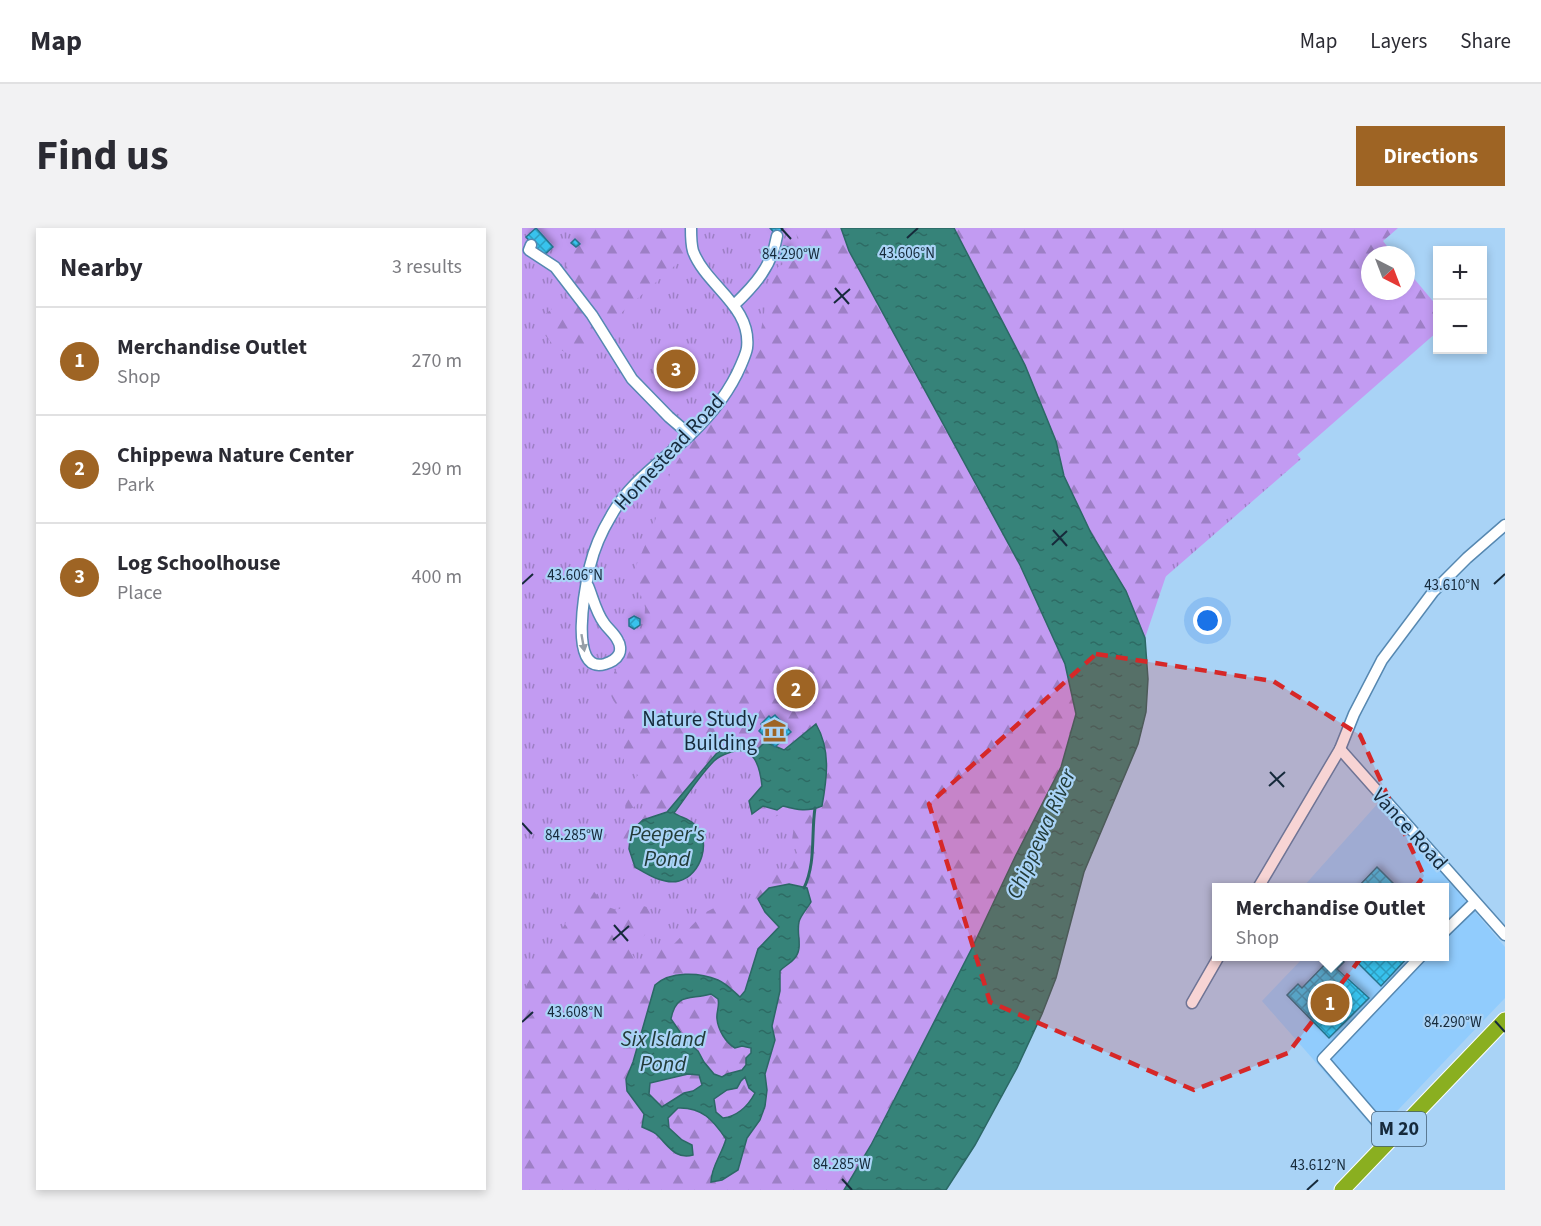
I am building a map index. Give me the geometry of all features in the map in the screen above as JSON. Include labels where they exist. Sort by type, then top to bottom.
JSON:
[{"type":"highway","name":"M 20","points":[[1342,1190],[1505,1020]]},
{"type":"street","name":"Homestead Road","points":[[588,586],[599,615],[620,643],[620,652],[612,662],[600,666],[590,661],[584,651],[581,620],[590,566],[599,540],[611,515],[627,491],[690,435],[721,399],[736,378],[747,350],[744,322],[693,250],[691,228]]},
{"type":"street","points":[[734,305],[753,286],[772,259],[777,236]]},
{"type":"street","points":[[531,245],[528,250],[555,267],[592,315],[632,379],[690,435]]},
{"type":"street","points":[[1261,883],[1340,749],[1354,714],[1382,660],[1433,592],[1505,525]]},
{"type":"street","name":"Vance Road","points":[[1340,749],[1505,935]]},
{"type":"street","points":[[1449,927],[1475,902]]},
{"type":"street","points":[[1192,1003],[1217,961]]},
{"type":"street","points":[[1391,1138],[1323,1059],[1417,961]]},
{"type":"highlighted area","points":[[1096,654],[1273,681],[1360,735],[1424,876],[1288,1053],[1194,1090],[990,1002],[929,804]]},
{"type":"shaded area","points":[[1380,801],[1505,947],[1505,998],[1377,1132],[1262,1001],[1300,961],[1449,961],[1449,883],[1307,883]]},
{"type":"green space","points":[[522,228],[1105,228],[1301,459],[1065,664],[844,1190],[522,1190]]},
{"type":"green space","points":[[588,228],[682,228],[682,241],[690,264],[680,261],[604,328],[595,341],[572,355],[556,348],[538,327],[539,319],[571,294],[563,273],[571,254]]},
{"type":"green space","points":[[796,228],[841,228],[849,252],[1026,579],[1065,664],[1076,714],[1061,767],[871,1145],[844,1190],[522,1190],[522,999],[527,984],[579,902],[592,889],[605,906],[617,910],[632,903],[647,907],[653,919],[648,932],[629,950],[639,964],[664,947],[673,945],[704,913],[718,906],[746,904],[758,882],[758,876],[773,872],[784,874],[792,866],[797,853],[792,840],[794,826],[780,815],[774,817],[752,814],[763,806],[777,810],[783,806],[797,810],[828,773],[823,736],[803,732],[784,750],[765,742],[758,749],[748,743],[716,754],[667,812],[643,820],[629,849],[635,867],[627,857],[623,843],[626,830],[648,803],[645,800],[625,812],[627,789],[638,775],[625,767],[624,720],[622,712],[612,698],[611,686],[614,672],[625,663],[644,627],[645,607],[638,587],[636,566],[653,527],[671,471],[689,443],[716,418],[743,378],[760,335],[769,289],[778,267],[789,261],[798,248]],"holes":[[[789,884],[806,912],[799,923],[800,942],[794,960],[780,971],[780,991],[772,1026],[775,1040],[765,1074],[767,1090],[760,1120],[748,1138],[738,1170],[711,1172],[722,1153],[726,1139],[706,1116],[694,1110],[678,1108],[668,1118],[669,1128],[682,1140],[685,1157],[670,1150],[655,1134],[643,1127],[644,1114],[627,1091],[626,1079],[655,985],[690,977],[710,978],[720,981],[740,997],[745,991],[759,949],[779,927],[776,923],[769,888]]]},
{"type":"green space","points":[[954,228],[1398,228],[1383,241],[1387,246],[1361,246],[1361,300],[1415,300],[1415,280],[1433,301],[1433,336],[1169,567],[1145,638],[1126,591],[1091,533],[1064,476],[1056,441],[1025,365]]},
{"type":"green space","points":[[711,994],[718,999],[721,1027],[729,1045],[751,1048],[751,1053],[746,1058],[746,1065],[742,1070],[722,1077],[714,1074],[671,1019],[673,1010],[680,1001]]},
{"type":"green space","points":[[688,1074],[699,1075],[702,1085],[693,1091],[684,1093],[662,1108],[649,1094],[649,1083]]},
{"type":"green space","points":[[745,1077],[749,1088],[756,1093],[742,1110],[723,1118],[716,1112],[714,1099],[727,1090],[733,1090]]},
{"type":"water","name":"Chippewa River","points":[[841,228],[954,228],[1025,365],[1056,441],[1064,476],[1091,533],[1126,591],[1145,638],[1148,679],[1146,712],[1138,744],[1084,872],[1056,978],[1017,1068],[975,1145],[946,1190],[844,1190],[871,1145],[1061,767],[1076,714],[1065,664],[1020,565],[849,251]]},
{"type":"water","name":"Peeper's Pond","points":[[816,724],[826,754],[822,806],[802,810],[783,806],[777,810],[763,806],[752,814],[749,801],[762,786],[760,772],[750,754],[739,750],[731,752],[717,758],[674,813],[694,824],[703,839],[702,856],[693,872],[687,878],[673,882],[656,878],[635,867],[629,849],[631,831],[643,820],[667,812],[716,754],[737,741],[748,742],[758,749],[765,742],[784,750]]},
{"type":"water","name":"Six Island Pond","points":[[789,884],[807,888],[811,902],[799,922],[797,955],[780,971],[780,991],[772,1026],[775,1040],[765,1074],[767,1090],[760,1120],[747,1138],[738,1170],[722,1180],[711,1182],[726,1139],[716,1126],[700,1112],[678,1108],[668,1118],[669,1128],[682,1140],[692,1145],[693,1155],[677,1153],[656,1134],[642,1127],[644,1114],[627,1091],[626,1079],[655,985],[661,980],[685,974],[702,975],[718,980],[740,997],[745,991],[758,949],[779,927],[765,912],[758,899],[769,888]],"holes":[[[711,994],[718,999],[718,1023],[726,1040],[735,1048],[742,1046],[751,1048],[751,1053],[746,1058],[746,1065],[742,1070],[722,1077],[714,1074],[671,1019],[673,1010],[680,1001]],[[688,1074],[699,1075],[702,1085],[662,1107],[649,1094],[650,1083]],[[745,1077],[749,1088],[755,1093],[742,1110],[723,1118],[716,1112],[714,1099],[727,1090],[737,1088]]]},
{"type":"building","points":[[536,228],[553,247],[543,256],[526,237]]},
{"type":"building","points":[[770,228],[783,228],[777,236]]},
{"type":"building","points":[[575,239],[580,244],[576,247],[571,243]]},
{"type":"building","points":[[784,246],[790,248],[788,256],[781,255]]},
{"type":"building","points":[[677,359],[685,366],[675,379],[667,372]]},
{"type":"building","points":[[634,616],[640,619],[640,625],[634,629],[629,626],[629,619]]},
{"type":"building","name":"Nature Study Building","points":[[775,715],[791,732],[775,747],[759,731],[763,726],[761,724],[769,716],[771,718]]},
{"type":"building","points":[[1377,867],[1393,883],[1362,883]]},
{"type":"building","points":[[1328,961],[1343,961],[1337,969],[1369,998],[1329,1038],[1287,995],[1298,984],[1302,988]]},
{"type":"building","points":[[1356,961],[1404,961],[1381,986]]},
{"type":"waterway","points":[[804,888],[812,859],[815,808]]},
{"type":"place","name":"Log Schoolhouse","points":[[676,369]]},
{"type":"place","name":"Chippewa Nature Center","points":[[796,689]]},
{"type":"place","name":"Nature Study Building","points":[[775,731]]},
{"type":"place","name":"Merchandise Outlet","points":[[1330,1003]]}]
